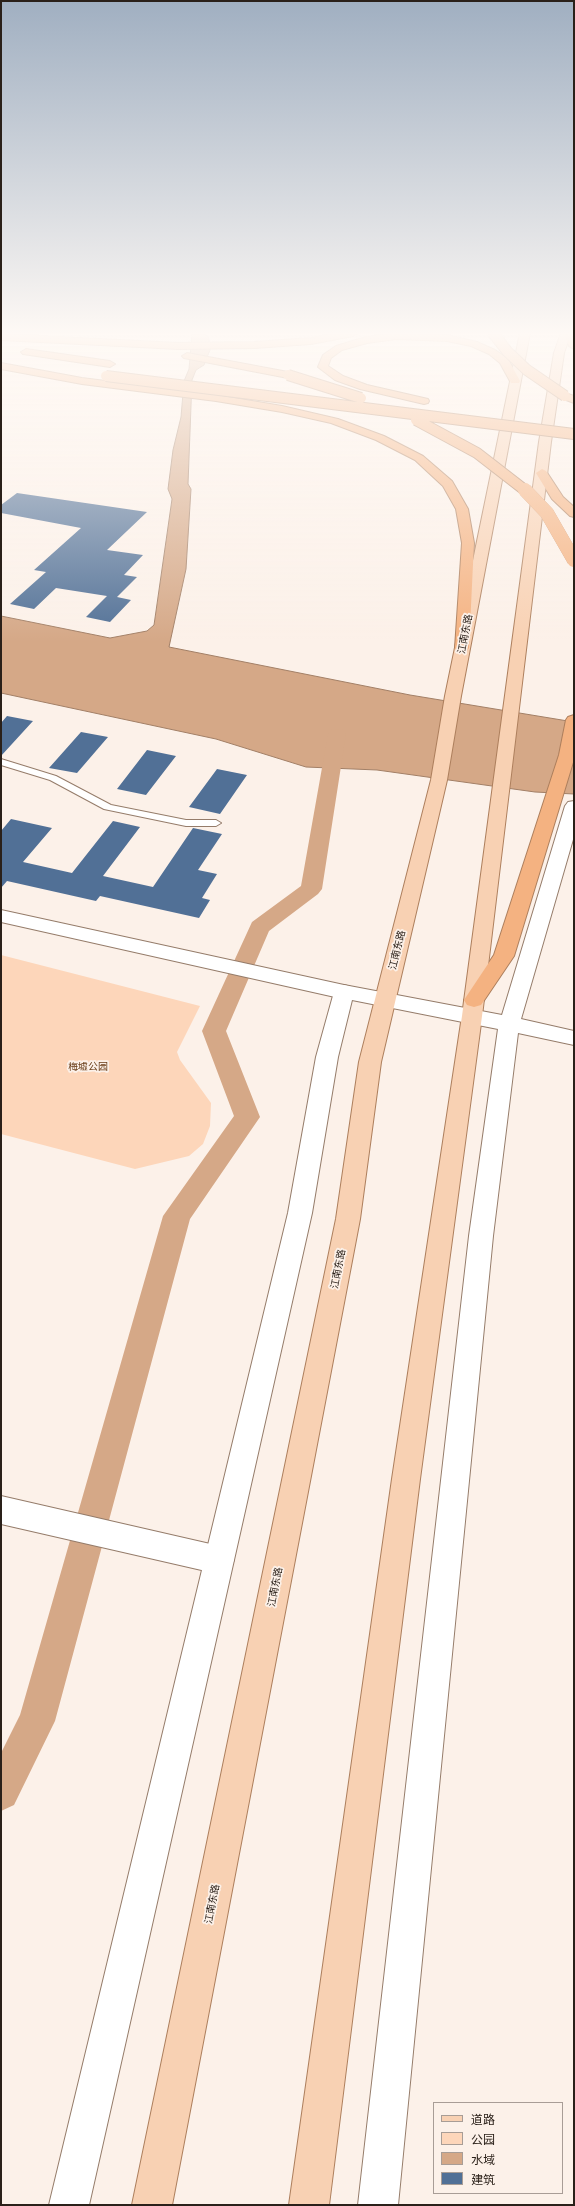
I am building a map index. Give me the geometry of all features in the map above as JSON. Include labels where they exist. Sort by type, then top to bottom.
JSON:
[{"type":"highway","points":[[374,436],[419,458],[448,484],[462,509],[468,543],[462,648]]},
{"type":"highway","points":[[445,436],[477,453],[526,491],[547,513],[574,560]]},
{"type":"highway","points":[[542,473],[558,499],[574,513]]},
{"type":"highway","points":[[473,1008],[504,956],[554,795],[571,750],[574,720]]},
{"type":"main road","name":"江南东路","points":[[152,2205],[347,1227],[370,1062],[439,780],[462,648],[504,436]]},
{"type":"main road","points":[[309,2205],[405,1487],[473,1008],[547,436]]},
{"type":"main road","points":[[378,2205],[481,1236],[509,1025],[574,806]]},
{"type":"main road","points":[[1,916],[384,1001],[473,1008],[509,1025],[574,1038]]},
{"type":"main road","points":[[69,2205],[300,1212],[327,1057],[344,992]]},
{"type":"main road","points":[[14,1513],[219,1560]]},
{"type":"lane","points":[[1,762],[53,778],[108,807],[186,823],[216,823]]},
{"type":"green space","name":"梅墟公园","points":[[1,955],[200,1006],[177,1052],[180,1060],[211,1103],[210,1126],[203,1144],[189,1156],[135,1169],[1,1134]]},
{"type":"water","points":[[176,436],[190,436],[188,484],[191,489],[186,569],[169,647],[410,695],[574,722],[574,794],[535,792],[377,770],[306,767],[216,739],[1,693],[1,616],[110,638],[147,631],[154,625],[172,499],[168,489]]},
{"type":"building","points":[[17,493],[147,512],[107,550],[143,555],[124,575],[137,577],[117,597],[131,600],[110,622],[86,617],[107,596],[56,588],[34,609],[10,604],[46,572],[34,570],[81,528],[1,513],[1,505]]},
{"type":"building","points":[[7,716],[33,721],[1,756],[1,723]]},
{"type":"building","points":[[81,732],[108,737],[77,773],[49,768]]},
{"type":"building","points":[[147,750],[176,756],[146,795],[117,789]]},
{"type":"building","points":[[217,769],[247,775],[220,814],[189,807]]},
{"type":"building","points":[[11,819],[52,828],[23,862],[72,873],[113,821],[140,827],[103,876],[153,887],[193,828],[222,834],[198,870],[217,874],[202,898],[210,900],[199,918],[100,896],[96,901],[7,881],[1,888],[1,831]]},
{"type":"waterway","points":[[1,1792],[37,1721],[177,1216],[247,1117],[214,1031],[260,927],[311,889],[337,734]]}]
